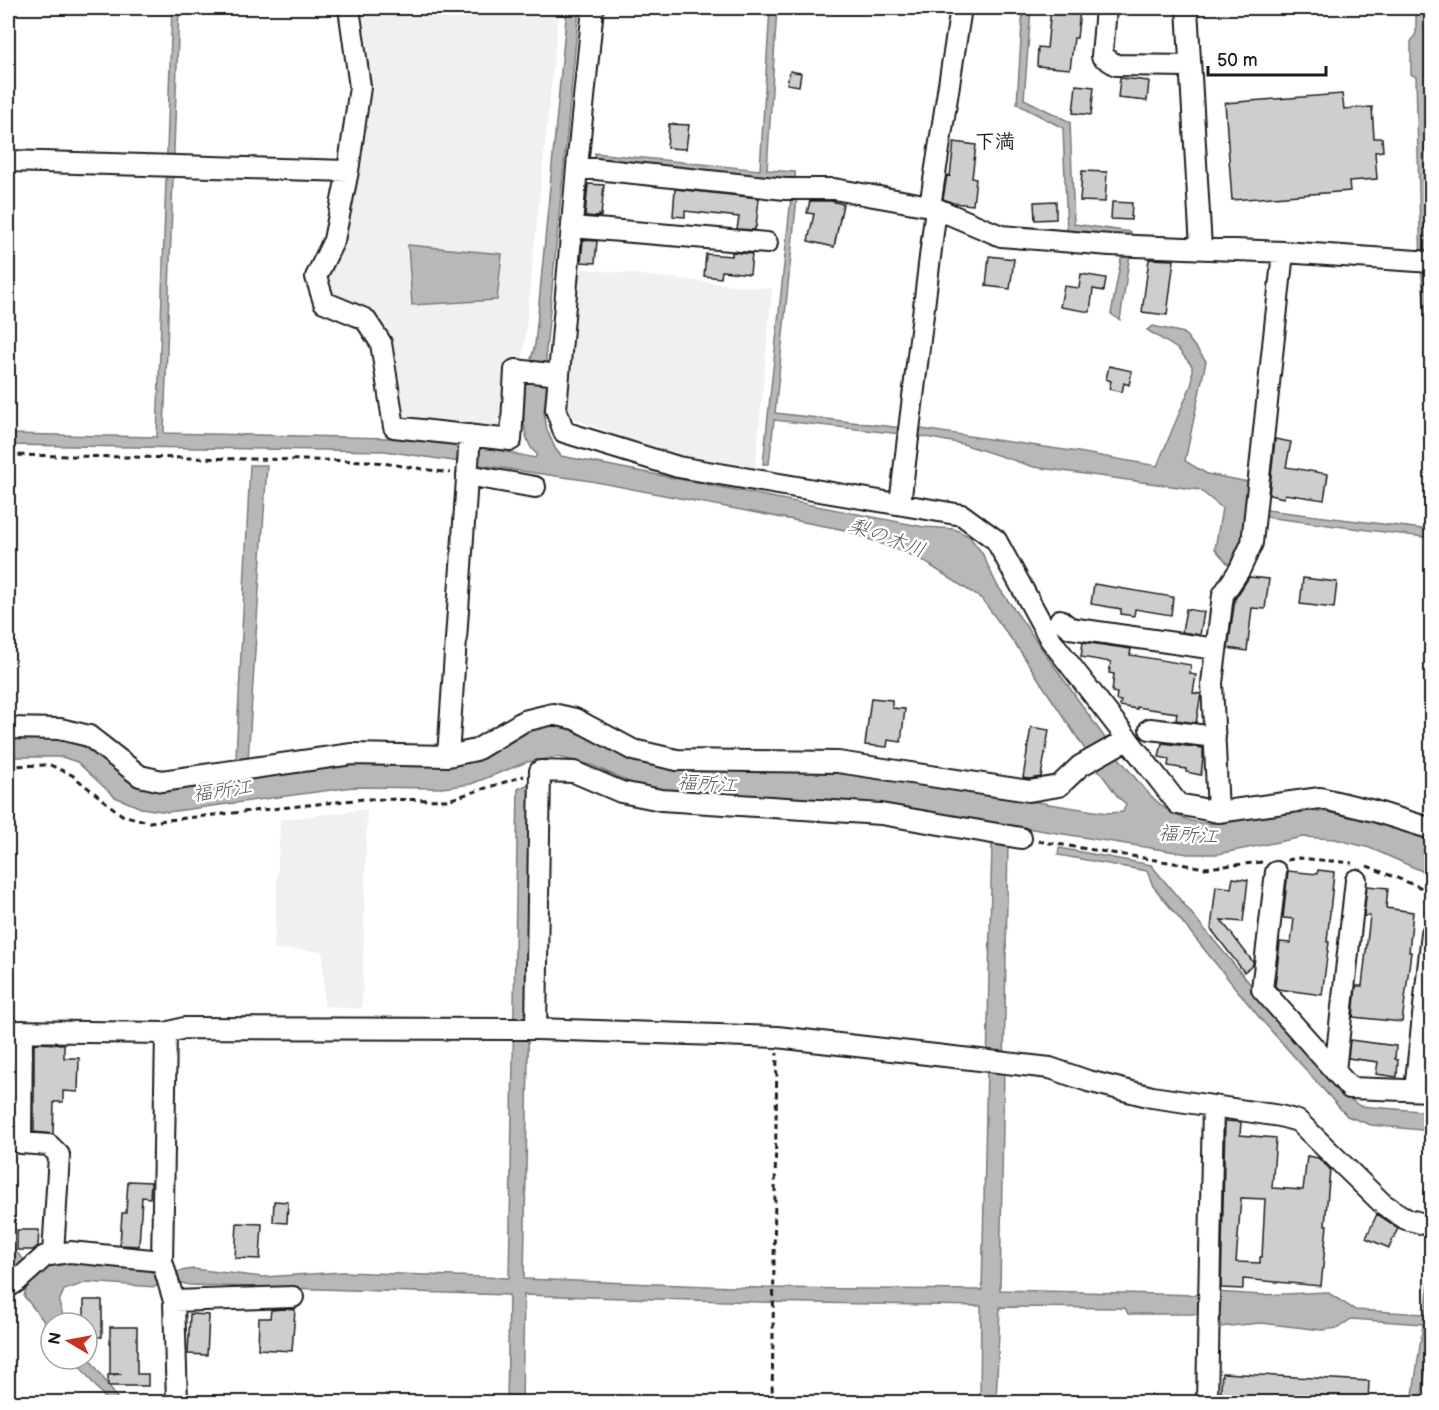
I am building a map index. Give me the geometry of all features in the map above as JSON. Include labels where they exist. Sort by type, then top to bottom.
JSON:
[{"type":"street","points":[[349,8],[360,87],[348,171],[334,240],[316,277],[324,302],[365,319],[381,342],[394,427],[511,440],[515,370],[559,375]]},
{"type":"street","points":[[593,8],[556,410],[564,432],[678,467],[962,514],[996,540],[1050,639],[1178,804],[1218,812],[1320,798],[1374,811],[1431,829]]},
{"type":"street","points":[[900,504],[961,8]]},
{"type":"street","points":[[1106,8],[1102,56],[1116,65],[1190,66]]},
{"type":"street","points":[[1187,8],[1201,248]]},
{"type":"street","points":[[8,160],[348,171]]},
{"type":"street","points":[[577,167],[791,189],[834,189],[935,208],[1001,236],[1110,245],[1283,252],[1423,262]]},
{"type":"street","points":[[572,227],[767,243]]},
{"type":"street","points":[[1218,812],[1212,683],[1223,595],[1240,569],[1252,543],[1283,252]]},
{"type":"street","points":[[448,756],[470,435]]},
{"type":"street","points":[[467,475],[535,487]]},
{"type":"street","points":[[1060,620],[1070,628],[1216,649]]},
{"type":"street","points":[[8,728],[60,729],[89,736],[140,776],[162,780],[352,754],[448,756],[476,750],[524,721],[554,714],[575,718],[633,750],[677,760],[838,762],[1029,791],[1059,786],[1080,766],[1128,739]]},
{"type":"street","points":[[1150,729],[1215,736]]},
{"type":"street","points":[[536,1029],[540,771],[574,772],[621,792],[661,800],[882,814],[1021,838]]},
{"type":"street","points":[[1275,864],[1262,989],[1350,1088],[1423,1091],[1431,933]]},
{"type":"street","points":[[1335,1071],[1357,869]]},
{"type":"street","points":[[53,1254],[59,1155],[49,1144],[21,1143],[15,1031],[166,1033],[184,1028],[536,1029],[777,1036],[1050,1068],[1088,1081],[1152,1097],[1280,1116],[1298,1121],[1383,1204],[1407,1219],[1431,1226]]},
{"type":"street","points":[[166,1033],[163,1264],[172,1295],[177,1402]]},
{"type":"street","points":[[1207,1402],[1213,1106]]},
{"type":"street","points":[[17,1280],[45,1256],[70,1252],[163,1264]]},
{"type":"street","points":[[172,1295],[293,1297]]},
{"type":"path","points":[[8,455],[369,461],[467,475]]},
{"type":"path","points":[[8,766],[50,765],[72,775],[122,815],[148,822],[364,799],[448,800],[540,771]]},
{"type":"path","points":[[1021,838],[1205,868],[1275,864],[1299,858],[1357,869],[1431,892]]},
{"type":"path","points":[[772,1402],[777,1036]]},
{"type":"shaded area","points":[[357,8],[559,8],[520,386],[520,433],[413,421],[398,411],[384,329],[371,314],[330,297],[324,279],[340,245]]},
{"type":"shaded area","points":[[576,268],[772,289],[755,472],[662,453],[562,414]]},
{"type":"shaded area","points":[[367,809],[362,1009],[324,1006],[323,951],[274,949],[280,820]]},
{"type":"water","points":[[172,8],[179,8],[164,433],[389,438],[476,446],[535,458],[537,454],[525,431],[523,410],[525,382],[535,345],[567,8],[579,8],[546,351],[547,384],[544,412],[547,430],[561,456],[924,527],[954,529],[969,536],[982,553],[997,585],[1119,758],[1153,798],[1165,808],[1193,821],[1210,823],[1298,811],[1349,815],[1366,819],[1431,840],[1431,875],[1370,848],[1335,839],[1303,837],[1218,854],[1188,854],[876,804],[669,795],[631,783],[591,765],[558,757],[527,762],[471,784],[442,788],[353,787],[168,812],[141,808],[115,797],[77,762],[62,757],[8,757],[8,735],[84,740],[137,782],[351,764],[443,766],[483,759],[537,726],[565,723],[634,760],[674,770],[850,773],[1107,813],[1123,812],[1126,804],[1118,797],[1098,769],[1020,651],[982,599],[919,558],[845,530],[591,481],[385,451],[8,445],[8,434],[157,437]]},
{"type":"water","points":[[770,8],[777,8],[767,170],[795,172],[797,197],[775,413],[902,428],[901,434],[774,420],[769,464],[763,464],[791,198],[788,179],[595,160],[595,153],[760,170]]},
{"type":"water","points":[[1023,8],[1031,8],[1024,99],[1070,122],[1074,224],[1131,232],[1132,238],[1067,232],[1063,128],[1017,104]]},
{"type":"water","points":[[1416,8],[1430,8],[1427,91],[1432,204],[1431,367],[1421,268],[1416,77],[1411,74],[1411,42],[1416,33]]},
{"type":"water","points":[[408,245],[502,254],[497,300],[412,305]]},
{"type":"water","points":[[1122,254],[1130,254],[1120,320],[1111,314]]},
{"type":"water","points":[[1153,326],[1184,333],[1206,361],[1185,461],[1207,474],[1248,482],[1250,508],[1431,530],[1431,538],[1249,515],[1247,527],[1229,565],[1215,549],[1222,508],[1200,490],[1034,467],[963,444],[914,435],[915,428],[1157,466],[1192,383],[1192,366],[1178,349],[1147,330]]},
{"type":"water","points":[[250,465],[267,465],[248,760],[236,758]]},
{"type":"water","points":[[533,782],[524,1279],[760,1288],[982,1290],[992,842],[1008,843],[1000,1290],[1199,1295],[1200,1299],[1216,1292],[1261,1295],[1327,1292],[1355,1310],[1425,1314],[1431,1267],[1432,1306],[1425,1351],[1427,1361],[1421,1402],[1412,1402],[1423,1324],[1351,1319],[1338,1328],[1322,1330],[1261,1323],[1219,1327],[1217,1310],[1200,1309],[1198,1314],[1128,1314],[1125,1308],[1000,1307],[996,1402],[980,1402],[981,1306],[524,1295],[522,1402],[507,1402],[509,1295],[189,1285],[172,1282],[163,1282],[155,1287],[88,1282],[64,1290],[59,1302],[62,1311],[39,1311],[39,1315],[24,1296],[27,1286],[8,1274],[8,1244],[24,1260],[16,1267],[30,1278],[50,1264],[68,1260],[143,1268],[157,1275],[193,1269],[263,1277],[343,1272],[509,1278],[518,789]]},
{"type":"water","points":[[1059,848],[1151,865],[1342,1094],[1360,1106],[1431,1112],[1431,1131],[1371,1125],[1347,1116],[1259,1017],[1153,886],[1147,871],[1058,855]]},
{"type":"water","points":[[83,1371],[98,1371],[120,1402],[108,1402]]},
{"type":"building","points":[[1051,8],[1080,10],[1070,69],[1037,66],[1038,47],[1047,48]]},
{"type":"building","points":[[790,71],[801,73],[799,86],[787,84]]},
{"type":"building","points":[[1120,78],[1149,81],[1147,101],[1118,98]]},
{"type":"building","points":[[1076,85],[1094,87],[1091,115],[1073,113]]},
{"type":"building","points":[[1342,94],[1344,109],[1372,107],[1374,138],[1382,138],[1383,151],[1375,152],[1377,179],[1349,181],[1350,191],[1232,200],[1225,103]]},
{"type":"building","points":[[669,124],[689,125],[686,149],[667,148]]},
{"type":"building","points":[[954,142],[976,145],[972,178],[976,179],[973,205],[953,203],[943,199],[947,175],[950,176]]},
{"type":"building","points":[[1082,171],[1107,172],[1105,202],[1080,201]]},
{"type":"building","points":[[588,184],[604,185],[601,216],[599,217],[585,216]]},
{"type":"building","points":[[675,189],[759,198],[755,230],[737,229],[739,217],[685,211],[685,217],[673,216]]},
{"type":"building","points":[[810,201],[831,201],[843,204],[834,247],[808,241],[814,214],[807,213]]},
{"type":"building","points":[[1056,201],[1056,219],[1035,220],[1034,202]]},
{"type":"building","points":[[1112,202],[1132,203],[1131,220],[1111,219]]},
{"type":"building","points":[[583,240],[597,241],[595,263],[581,262]]},
{"type":"building","points":[[732,252],[752,254],[750,274],[722,271],[721,278],[704,276],[706,254],[732,256]]},
{"type":"building","points":[[989,256],[1014,259],[1010,289],[986,286]]},
{"type":"building","points":[[1149,259],[1174,260],[1167,315],[1142,312]]},
{"type":"building","points":[[1081,274],[1106,278],[1104,291],[1093,289],[1090,312],[1060,307],[1064,286],[1079,288]]},
{"type":"building","points":[[1109,366],[1132,371],[1129,385],[1124,383],[1122,392],[1109,389],[1111,381],[1106,379]]},
{"type":"building","points":[[1275,439],[1291,442],[1286,467],[1328,474],[1324,500],[1285,494],[1284,498],[1269,495]]},
{"type":"building","points":[[1249,577],[1269,579],[1265,609],[1252,608],[1247,651],[1228,648],[1235,599]]},
{"type":"building","points":[[1303,578],[1337,582],[1334,608],[1300,604]]},
{"type":"building","points":[[1094,584],[1173,597],[1171,615],[1135,609],[1134,616],[1121,614],[1121,609],[1091,604]]},
{"type":"building","points":[[1186,609],[1204,612],[1200,635],[1182,632]]},
{"type":"building","points":[[1083,642],[1131,649],[1130,655],[1191,665],[1190,674],[1196,675],[1193,693],[1201,694],[1196,723],[1176,720],[1177,713],[1120,706],[1121,701],[1116,700],[1117,693],[1112,692],[1114,674],[1109,673],[1111,662],[1081,657]]},
{"type":"building","points":[[871,698],[892,700],[892,708],[905,709],[901,742],[888,740],[887,747],[865,745]]},
{"type":"building","points":[[1031,727],[1049,730],[1041,777],[1029,779],[1023,778]]},
{"type":"building","points":[[1162,743],[1203,748],[1201,775],[1186,772],[1186,769],[1168,766],[1169,759],[1159,757]]},
{"type":"building","points":[[1318,870],[1334,872],[1327,942],[1329,942],[1322,995],[1278,989],[1275,986],[1280,942],[1291,943],[1294,919],[1283,918],[1288,871],[1317,874]]},
{"type":"building","points":[[1233,878],[1248,880],[1243,922],[1221,920],[1253,962],[1253,965],[1244,972],[1211,929],[1216,886],[1231,888]]},
{"type":"building","points":[[1367,886],[1388,888],[1386,908],[1413,912],[1409,952],[1411,952],[1402,1022],[1353,1017],[1356,986],[1362,986],[1370,916],[1364,916]]},
{"type":"building","points":[[1350,1040],[1396,1046],[1397,1077],[1376,1074],[1378,1062],[1348,1058]]},
{"type":"building","points":[[34,1043],[64,1044],[64,1058],[79,1058],[78,1092],[63,1091],[63,1102],[54,1102],[53,1134],[34,1132]]},
{"type":"building","points":[[1225,1121],[1241,1122],[1240,1135],[1276,1138],[1272,1188],[1303,1190],[1307,1156],[1318,1158],[1330,1169],[1321,1286],[1243,1279],[1243,1289],[1221,1288]],"holes":[[[1241,1198],[1265,1199],[1260,1263],[1236,1262]]]},
{"type":"building","points":[[128,1181],[151,1182],[150,1198],[142,1197],[139,1246],[120,1245],[122,1213],[126,1213]]},
{"type":"building","points":[[274,1201],[288,1202],[287,1223],[273,1222]]},
{"type":"building","points":[[1377,1214],[1398,1228],[1389,1248],[1366,1238]]},
{"type":"building","points":[[237,1223],[262,1224],[260,1259],[235,1258]]},
{"type":"building","points":[[17,1230],[39,1230],[38,1246],[33,1250],[17,1250]]},
{"type":"building","points":[[84,1300],[102,1300],[102,1337],[99,1337],[99,1311],[84,1311]]},
{"type":"building","points":[[271,1310],[295,1310],[292,1351],[258,1349],[259,1318],[270,1318]]},
{"type":"building","points":[[190,1314],[209,1315],[207,1355],[188,1354]]},
{"type":"building","points":[[110,1327],[137,1327],[137,1374],[148,1374],[148,1386],[108,1386],[108,1375],[122,1374],[110,1374]]},
{"type":"building","points":[[1222,1373],[1369,1381],[1368,1402],[1220,1402]]},
{"type":"district","name":"下満","points":[[995,142]]},
{"type":"water label","name":"梨の木川","points":[[887,538]]},
{"type":"water label","name":"福所江","points":[[707,784]]},
{"type":"water label","name":"福所江","points":[[222,791]]},
{"type":"water label","name":"福所江","points":[[1188,835]]}]
